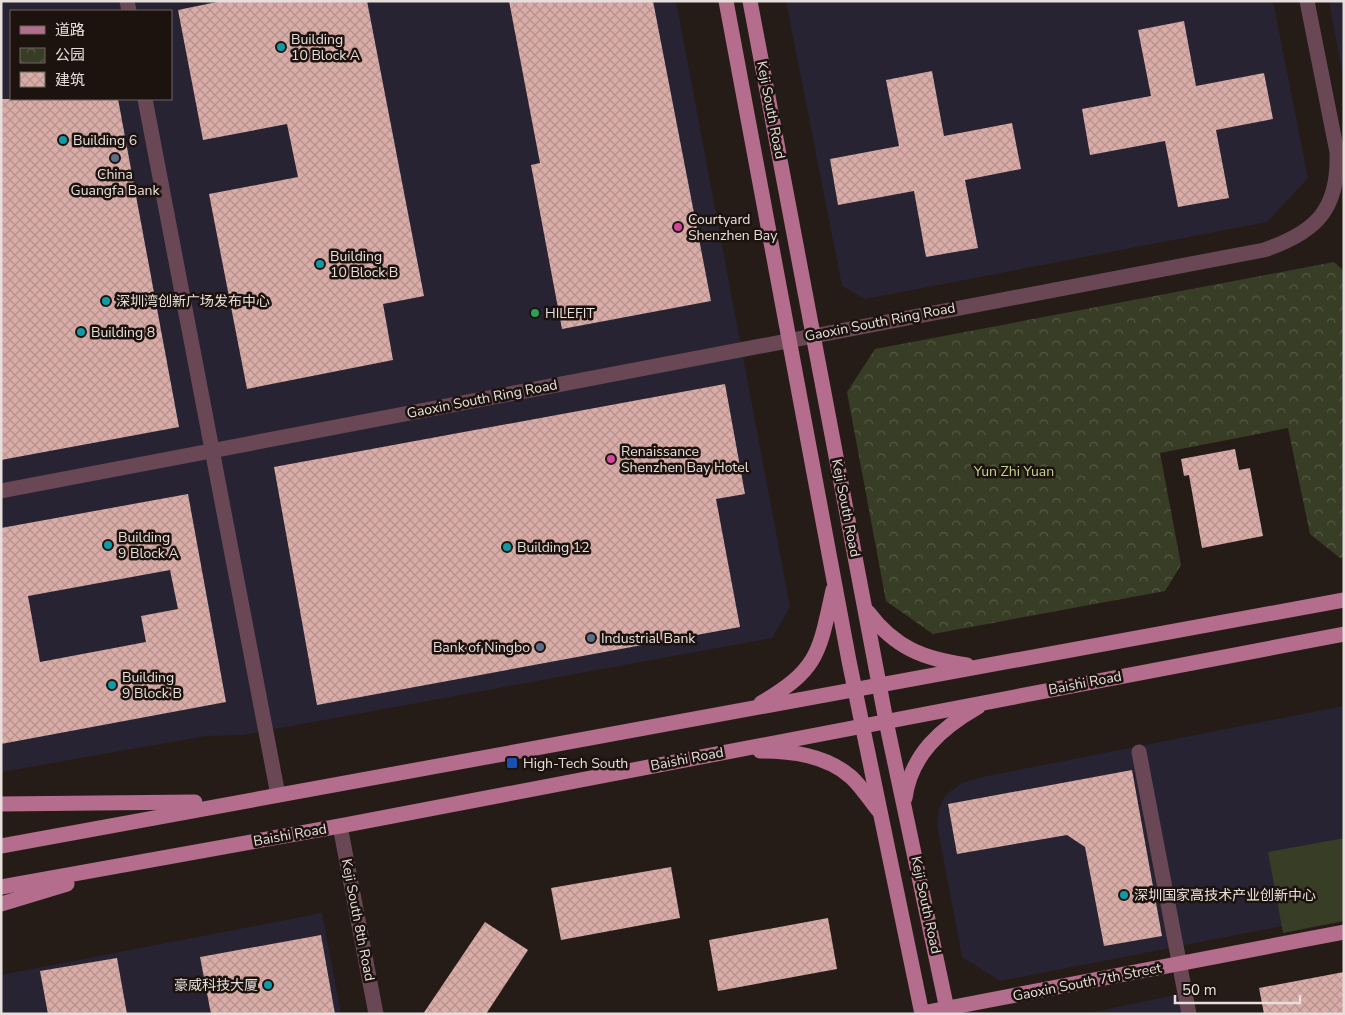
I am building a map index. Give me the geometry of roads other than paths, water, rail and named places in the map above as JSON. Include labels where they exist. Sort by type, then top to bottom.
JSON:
[{"type":"main road","name":"Keji South Road","points":[[726,1],[854,690],[921,1014]]},
{"type":"main road","name":"Keji South Road","points":[[750,1],[886,721],[947,1011]]},
{"type":"main road","points":[[751,709],[785,689],[810,665],[824,631],[834,583]]},
{"type":"main road","points":[[1,846],[232,802],[880,686],[1344,600]]},
{"type":"main road","points":[[865,608],[881,630],[915,653],[944,662],[981,667]]},
{"type":"main road","name":"Baishi Road","points":[[1,887],[340,826],[1344,634]]},
{"type":"main road","points":[[904,807],[907,786],[913,769],[930,742],[943,729],[988,702]]},
{"type":"main road","points":[[726,752],[794,753],[821,759],[852,777],[880,812]]},
{"type":"main road","points":[[1,804],[232,802]]},
{"type":"main road","points":[[1,811],[43,803]]},
{"type":"main road","points":[[1,904],[128,865]]},
{"type":"main road","name":"Gaoxin South 7th Street","points":[[921,1014],[947,1011],[1344,932]]},
{"type":"street","name":"Gaoxin South Ring Road","points":[[1,491],[813,334],[1264,250],[1289,241],[1308,230],[1325,213],[1333,195],[1338,174],[1336,152],[1307,1]]},
{"type":"street","points":[[145,100],[278,795]]},
{"type":"street","points":[[1138,752],[1189,1014]]},
{"type":"street","name":"Keji South 8th Road","points":[[340,826],[376,1014]]},
{"type":"place","name":"Building 10 Block A","points":[[281,47]]},
{"type":"place","name":"Building 6","points":[[63,140]]},
{"type":"place","name":"China Guangfa Bank","points":[[115,158]]},
{"type":"place","name":"Courtyard Shenzhen Bay","points":[[678,227]]},
{"type":"place","name":"Building 10 Block B","points":[[320,264]]},
{"type":"place","name":"深圳湾创新广场发布中心","points":[[106,301]]},
{"type":"place","name":"HILEFIT","points":[[535,313]]},
{"type":"place","name":"Building 8","points":[[81,332]]},
{"type":"place","name":"Renaissance Shenzhen Bay Hotel","points":[[611,459]]},
{"type":"place","name":"Building 9 Block A","points":[[108,545]]},
{"type":"place","name":"Building 12","points":[[507,547]]},
{"type":"place","name":"Industrial Bank","points":[[591,638]]},
{"type":"place","name":"Bank of Ningbo","points":[[540,647]]},
{"type":"place","name":"Building 9 Block B","points":[[112,685]]},
{"type":"place","name":"High-Tech South","points":[[512,763]]},
{"type":"place","name":"深圳国家高技术产业创新中心","points":[[1124,895]]},
{"type":"place","name":"豪威科技大厦","points":[[268,985]]},
{"type":"park label","name":"Yun Zhi Yuan","points":[[1014,471]]}]
